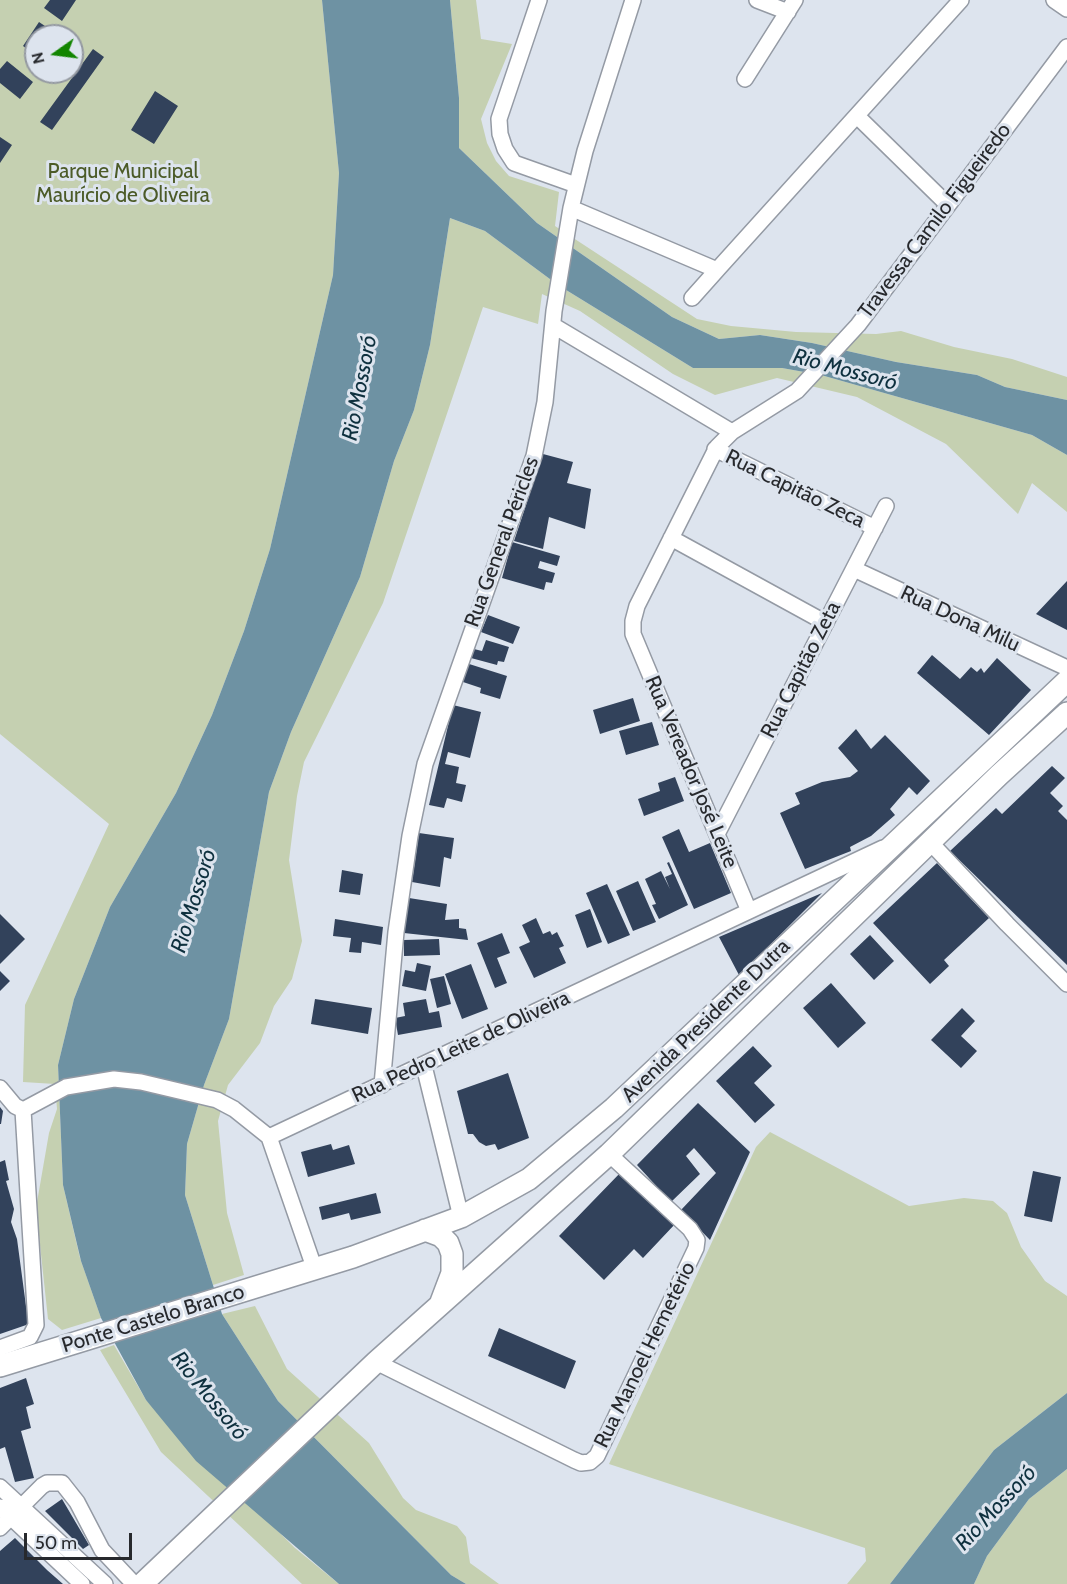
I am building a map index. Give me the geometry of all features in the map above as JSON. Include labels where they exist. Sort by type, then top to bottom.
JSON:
[{"type":"main road","name":"Avenida Presidente Dutra","points":[[292,1277],[461,1217],[529,1179],[614,1108],[1067,681]]},
{"type":"main road","name":"Avenida Presidente Dutra","points":[[142,1584],[356,1380],[635,1130],[999,775],[1067,713]]},
{"type":"main road","points":[[984,757],[999,775]]},
{"type":"main road","points":[[614,1108],[635,1130]]},
{"type":"main road","points":[[425,1230],[441,1236],[448,1243],[452,1254],[452,1273],[440,1305]]},
{"type":"main road","name":"Ponte Castelo Branco","points":[[5,1358],[292,1277]]},
{"type":"street","points":[[538,0],[499,119],[500,134],[505,149],[514,163],[576,185]]},
{"type":"street","name":"Rua General Péricles","points":[[382,1085],[396,932],[422,776],[461,656],[534,456],[545,402],[554,318],[571,208],[633,0]]},
{"type":"street","points":[[745,79],[792,6],[757,0]]},
{"type":"street","points":[[693,298],[961,0]]},
{"type":"street","points":[[1054,0],[1067,9]]},
{"type":"street","name":"Travessa Camilo Figueiredo","points":[[633,634],[633,621],[637,606],[715,450],[732,432],[797,391],[858,325],[1067,47]]},
{"type":"street","points":[[857,116],[947,204]]},
{"type":"street","points":[[571,208],[717,270]]},
{"type":"street","points":[[554,318],[732,432]]},
{"type":"street","name":"Rua Capitão Zeca","points":[[715,450],[875,528]]},
{"type":"street","name":"Rua Capitão Zeta","points":[[717,834],[886,506]]},
{"type":"street","points":[[671,538],[826,623]]},
{"type":"street","name":"Rua Dona Milu","points":[[854,569],[1067,668]]},
{"type":"street","name":"Rua Vereador José Leite","points":[[633,634],[749,911]]},
{"type":"street","points":[[930,842],[1067,984]]},
{"type":"street","name":"Rua Pedro Leite de Oliveira","points":[[268,1137],[424,1066],[894,843]]},
{"type":"street","points":[[424,1066],[461,1217]]},
{"type":"street","points":[[23,1110],[66,1087],[114,1079],[141,1082],[217,1100],[234,1109],[268,1137],[315,1270]]},
{"type":"street","points":[[0,1088],[15,1106],[23,1110]]},
{"type":"street","points":[[5,1358],[35,1332],[23,1110]]},
{"type":"street","name":"Rua Manoel Hemetério","points":[[376,1362],[573,1460],[590,1462],[597,1456],[696,1248],[697,1240],[690,1229],[609,1154]]},
{"type":"street","points":[[0,1528],[47,1483],[62,1483],[110,1559],[134,1584]]},
{"type":"street","points":[[0,1486],[17,1513],[82,1584]]},
{"type":"street","points":[[0,1507],[17,1513],[102,1581],[110,1559]]},
{"type":"green space","name":"Parque Municipal Maurício de Oliveira","points":[[0,0],[322,0],[339,173],[333,275],[270,549],[244,631],[212,715],[176,793],[110,907],[74,999],[58,1065],[63,1185],[80,1258],[101,1318],[62,1330],[48,1319],[36,1208],[49,1133],[57,1109],[55,1084],[23,1082],[25,1005],[109,824],[0,734]]},
{"type":"green space","points":[[450,0],[476,0],[481,39],[512,44],[481,119],[487,143],[496,161],[509,176],[559,192],[555,226],[697,319],[731,326],[796,332],[876,334],[901,331],[954,347],[1012,359],[1067,377],[1067,400],[1005,387],[977,375],[896,362],[812,343],[760,335],[719,339],[672,317],[537,223],[459,148],[459,98]]},
{"type":"green space","points":[[450,218],[485,231],[558,285],[693,368],[782,368],[821,375],[1032,435],[1067,455],[1067,512],[1032,483],[1018,514],[946,444],[857,397],[777,378],[715,395],[673,374],[580,311],[542,294],[538,324],[483,307],[383,603],[304,762],[289,860],[302,941],[292,979],[274,1006],[260,1043],[228,1085],[218,1121],[227,1213],[244,1275],[213,1285],[185,1195],[187,1144],[204,1085],[229,1019],[269,792],[291,732],[360,577],[394,461],[414,410],[430,345]]},
{"type":"green space","points":[[770,1132],[909,1206],[964,1198],[993,1201],[1007,1213],[1021,1247],[1045,1281],[1067,1296],[1067,1393],[994,1450],[890,1584],[847,1584],[866,1561],[865,1548],[609,1464],[756,1147]]},
{"type":"green space","points":[[255,1306],[287,1369],[369,1443],[403,1498],[416,1510],[457,1526],[466,1537],[470,1563],[499,1584],[466,1584],[451,1575],[278,1401],[222,1314]]},
{"type":"green space","points":[[114,1345],[146,1400],[295,1548],[339,1584],[302,1584],[161,1452],[100,1350]]},
{"type":"green space","points":[[1067,1469],[1067,1584],[974,1584],[987,1556],[1029,1499]]},
{"type":"water","name":"Rio Mossoró","points":[[322,0],[450,0],[459,98],[459,148],[537,223],[672,317],[719,339],[760,335],[812,343],[896,362],[977,375],[1005,387],[1067,400],[1067,455],[1032,435],[821,375],[782,368],[693,368],[558,285],[485,231],[450,218],[430,345],[414,410],[394,461],[360,577],[291,732],[269,792],[229,1019],[204,1085],[187,1144],[185,1195],[222,1314],[278,1401],[451,1575],[466,1584],[339,1584],[196,1461],[146,1400],[101,1318],[81,1261],[63,1185],[58,1065],[74,999],[110,907],[176,793],[212,715],[244,631],[270,549],[333,275],[339,173]]},
{"type":"water","name":"Rio Mossoró","points":[[1067,1393],[1067,1469],[1029,1499],[987,1556],[974,1584],[890,1584],[994,1450]]},
{"type":"building","points":[[50,0],[76,0],[62,21],[44,8]]},
{"type":"building","points":[[93,49],[104,57],[52,130],[40,122],[68,84],[84,84],[84,61]]},
{"type":"building","points":[[7,61],[24,75],[24,84],[31,84],[20,99],[0,83],[0,69]]},
{"type":"building","points":[[155,91],[178,106],[154,144],[131,130]]},
{"type":"building","points":[[0,137],[12,145],[0,163]]},
{"type":"building","points":[[543,454],[573,462],[567,483],[591,489],[585,529],[549,517],[543,549],[514,541]]},
{"type":"building","points":[[512,542],[560,556],[557,566],[540,561],[538,568],[555,573],[552,583],[546,582],[544,590],[502,578]]},
{"type":"building","points":[[1067,581],[1067,630],[1036,614]]},
{"type":"building","points":[[488,615],[520,627],[513,644],[481,632]]},
{"type":"building","points":[[486,640],[509,647],[504,662],[498,661],[497,665],[471,658],[474,649],[482,651]]},
{"type":"building","points":[[932,655],[960,679],[971,667],[977,672],[981,668],[984,673],[997,658],[1031,690],[989,735],[917,673]]},
{"type":"building","points":[[466,663],[507,676],[500,699],[480,693],[481,688],[460,681]]},
{"type":"building","points":[[633,698],[640,721],[600,734],[593,710]]},
{"type":"building","points":[[453,705],[481,712],[470,758],[448,752],[445,764],[459,767],[456,783],[466,785],[462,802],[447,798],[444,808],[429,805]]},
{"type":"building","points":[[652,722],[659,745],[626,755],[619,731]]},
{"type":"building","points":[[856,729],[871,749],[885,735],[930,781],[917,795],[909,787],[890,809],[895,815],[871,836],[850,847],[851,851],[805,869],[780,813],[800,804],[795,793],[822,782],[850,777],[858,771],[838,748]]},
{"type":"building","points":[[1052,766],[1065,778],[1050,793],[1063,806],[1058,811],[1067,820],[1067,965],[950,851],[996,808],[1002,814]]},
{"type":"building","points":[[675,777],[684,801],[644,816],[638,799],[660,791],[658,783]]},
{"type":"building","points":[[679,829],[689,852],[710,843],[731,893],[694,909],[662,837]]},
{"type":"building","points":[[419,833],[454,838],[451,859],[444,857],[440,887],[412,882]]},
{"type":"building","points":[[669,862],[688,905],[659,919],[652,905],[656,904],[645,879],[661,871],[670,889],[665,877],[672,874],[667,863]]},
{"type":"building","points":[[937,863],[989,918],[944,960],[949,966],[930,984],[873,923]]},
{"type":"building","points":[[342,870],[363,874],[360,895],[339,892]]},
{"type":"building","points":[[638,881],[656,922],[633,931],[616,891]]},
{"type":"building","points":[[607,884],[630,935],[608,944],[586,893]]},
{"type":"building","points":[[822,893],[758,957],[739,975],[719,937]]},
{"type":"building","points":[[409,898],[447,904],[445,920],[459,919],[459,928],[466,929],[468,940],[404,933]]},
{"type":"building","points":[[590,909],[602,942],[587,948],[575,915]]},
{"type":"building","points":[[0,914],[25,939],[0,964]]},
{"type":"building","points":[[536,918],[543,934],[550,931],[552,935],[557,932],[564,946],[559,948],[566,963],[534,978],[519,947],[530,942],[522,925]]},
{"type":"building","points":[[335,919],[383,927],[381,945],[362,942],[361,953],[349,952],[351,938],[333,936]]},
{"type":"building","points":[[502,933],[510,953],[497,958],[507,983],[495,988],[477,943]]},
{"type":"building","points":[[870,935],[894,961],[874,980],[850,954]]},
{"type":"building","points":[[439,939],[440,955],[404,956],[404,940]]},
{"type":"building","points":[[417,963],[431,966],[426,991],[402,986],[405,970],[415,972]]},
{"type":"building","points":[[471,964],[488,1009],[462,1019],[445,974]]},
{"type":"building","points":[[0,971],[10,981],[0,991]]},
{"type":"building","points":[[444,976],[451,1004],[437,1008],[430,979]]},
{"type":"building","points":[[831,983],[866,1023],[838,1048],[803,1008]]},
{"type":"building","points":[[315,999],[372,1008],[368,1034],[311,1024]]},
{"type":"building","points":[[426,999],[429,1013],[439,1011],[442,1027],[398,1035],[395,1018],[405,1016],[403,1003]]},
{"type":"building","points":[[962,1008],[975,1021],[961,1036],[977,1051],[961,1068],[931,1040]]},
{"type":"building","points":[[753,1046],[772,1066],[754,1083],[775,1105],[755,1123],[716,1081]]},
{"type":"building","points":[[508,1073],[529,1138],[498,1150],[495,1144],[486,1146],[479,1142],[473,1134],[468,1134],[457,1091]]},
{"type":"building","points":[[698,1103],[750,1152],[710,1240],[681,1210],[716,1173],[694,1148],[686,1156],[700,1174],[671,1202],[637,1165]]},
{"type":"building","points":[[0,1107],[3,1111],[1,1124],[0,1124]]},
{"type":"building","points":[[331,1144],[333,1150],[349,1145],[355,1164],[308,1177],[301,1152]]},
{"type":"building","points":[[5,1160],[9,1180],[6,1181],[14,1209],[11,1222],[17,1239],[26,1306],[32,1323],[0,1334],[0,1162]]},
{"type":"building","points":[[622,1171],[676,1223],[643,1258],[634,1249],[604,1280],[559,1236]]},
{"type":"building","points":[[1033,1171],[1061,1177],[1052,1222],[1024,1216]]},
{"type":"building","points":[[376,1193],[381,1213],[351,1220],[349,1213],[322,1220],[319,1207]]},
{"type":"building","points":[[499,1328],[576,1361],[565,1389],[488,1356]]},
{"type":"building","points":[[26,1378],[34,1404],[26,1407],[31,1428],[21,1431],[34,1478],[15,1482],[5,1447],[0,1449],[0,1388]]},
{"type":"building","points":[[62,1499],[89,1545],[83,1549],[45,1511]]},
{"type":"building","points":[[15,1538],[63,1584],[0,1584],[0,1551]]}]
